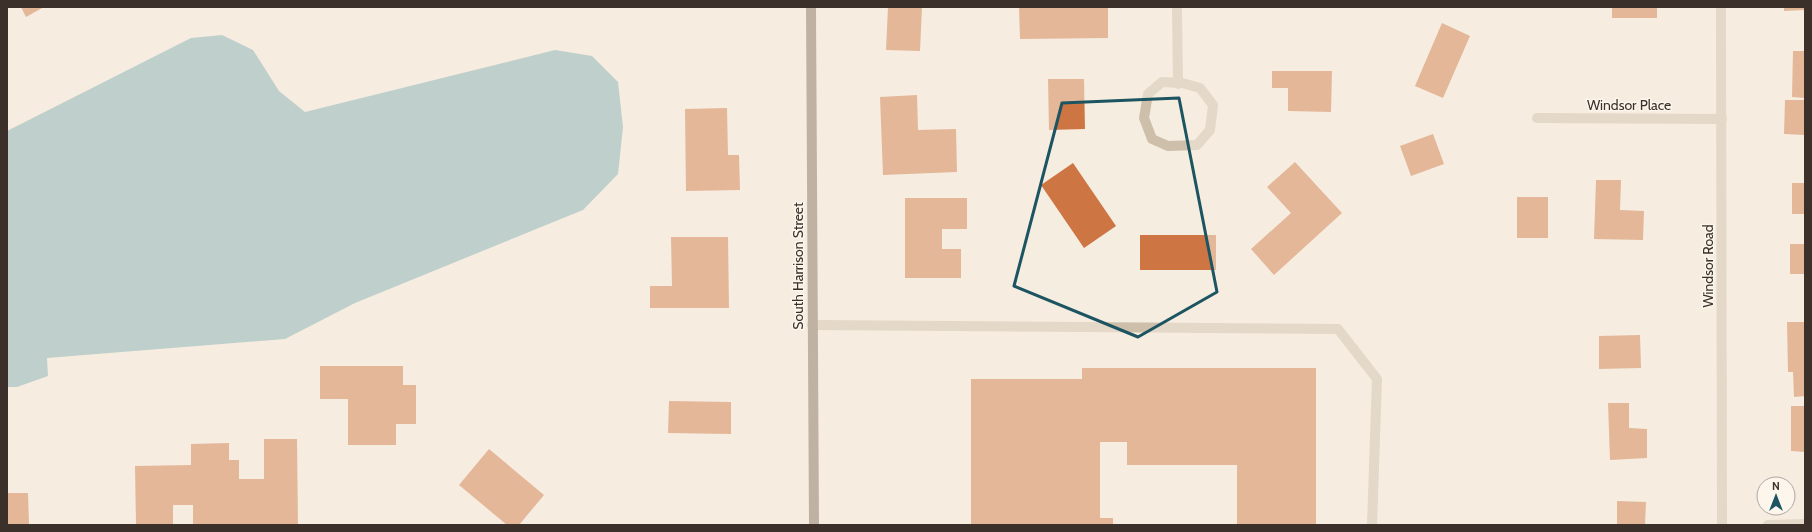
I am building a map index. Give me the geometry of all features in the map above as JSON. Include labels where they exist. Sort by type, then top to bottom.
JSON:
[{"type":"main road","name":"South Harrison Street","points":[[810,7],[814,525]]},
{"type":"street","points":[[1177,7],[1178,84]]},
{"type":"street","name":"Windsor Road","points":[[1721,7],[1722,525]]},
{"type":"street","points":[[1162,82],[1178,84],[1182,83],[1200,88],[1213,105],[1210,130],[1197,145],[1168,146],[1152,139],[1144,118],[1148,94],[1162,82]]},
{"type":"street","name":"Windsor Place","points":[[1537,118],[1722,119]]},
{"type":"street","points":[[812,325],[1338,329],[1377,379],[1372,525]]},
{"type":"street","points":[[1768,525],[1805,524]]},
{"type":"highlighted area","points":[[1179,98],[1217,292],[1138,337],[1014,286],[1062,103]]},
{"type":"water","points":[[222,35],[253,50],[279,91],[305,112],[555,50],[592,56],[618,82],[623,127],[618,174],[583,210],[355,303],[285,339],[47,358],[48,376],[17,387],[7,387],[7,131],[191,38]]},
{"type":"building","points":[[21,7],[44,7],[26,17]]},
{"type":"building","points":[[888,7],[922,7],[920,51],[886,50]]},
{"type":"building","points":[[1019,7],[1108,7],[1108,38],[1020,39]]},
{"type":"building","points":[[1612,7],[1657,7],[1657,18],[1612,18]]},
{"type":"building","points":[[1784,7],[1805,7],[1805,10],[1784,11]]},
{"type":"building","points":[[1442,23],[1470,36],[1443,98],[1415,86]]},
{"type":"building","points":[[1793,51],[1805,51],[1805,98],[1792,97]]},
{"type":"building","points":[[1272,71],[1332,71],[1331,112],[1288,111],[1288,88],[1272,88]]},
{"type":"building","points":[[1048,79],[1084,79],[1085,129],[1049,130]]},
{"type":"building","points":[[917,95],[918,130],[956,129],[957,172],[883,175],[880,97]]},
{"type":"building","points":[[1785,100],[1805,100],[1805,135],[1784,134]]},
{"type":"building","points":[[727,108],[728,155],[739,155],[740,190],[686,191],[685,109]]},
{"type":"building","points":[[1433,134],[1444,164],[1411,176],[1400,146]]},
{"type":"building","points":[[1295,162],[1342,213],[1274,275],[1251,249],[1291,213],[1267,187]]},
{"type":"building","points":[[1073,163],[1116,226],[1084,248],[1041,185]]},
{"type":"building","points":[[1596,180],[1621,180],[1620,210],[1644,211],[1643,240],[1594,239]]},
{"type":"building","points":[[1792,183],[1805,183],[1805,214],[1792,214]]},
{"type":"building","points":[[1517,197],[1548,197],[1548,238],[1517,238]]},
{"type":"building","points":[[905,198],[967,198],[967,229],[942,229],[942,249],[961,249],[961,278],[905,278]]},
{"type":"building","points":[[1140,235],[1216,235],[1216,270],[1140,270]]},
{"type":"building","points":[[671,237],[728,237],[729,308],[650,308],[650,286],[672,286]]},
{"type":"building","points":[[1790,244],[1805,244],[1805,274],[1790,274]]},
{"type":"building","points":[[1787,322],[1805,322],[1805,396],[1794,397],[1793,372],[1788,372]]},
{"type":"building","points":[[1640,335],[1641,368],[1599,369],[1599,336]]},
{"type":"building","points":[[320,366],[403,366],[403,385],[416,385],[416,424],[396,424],[396,445],[348,445],[348,399],[320,399]]},
{"type":"building","points":[[1082,368],[1316,368],[1316,525],[1237,525],[1237,465],[1127,465],[1127,442],[1100,442],[1100,518],[1113,518],[1113,525],[971,525],[971,379],[1082,379]]},
{"type":"building","points":[[669,401],[731,402],[731,434],[668,433]]},
{"type":"building","points":[[1608,403],[1629,403],[1629,428],[1647,429],[1647,458],[1610,460]]},
{"type":"building","points":[[1791,406],[1805,406],[1805,452],[1791,451]]},
{"type":"building","points":[[264,439],[297,439],[298,525],[193,525],[193,505],[173,505],[173,525],[136,525],[135,466],[191,465],[191,444],[229,443],[229,460],[239,460],[239,479],[264,479]]},
{"type":"building","points":[[489,449],[544,495],[519,525],[507,525],[459,485]]},
{"type":"building","points":[[7,493],[28,493],[29,525],[7,525]]},
{"type":"building","points":[[1617,501],[1646,502],[1645,525],[1617,525]]}]
